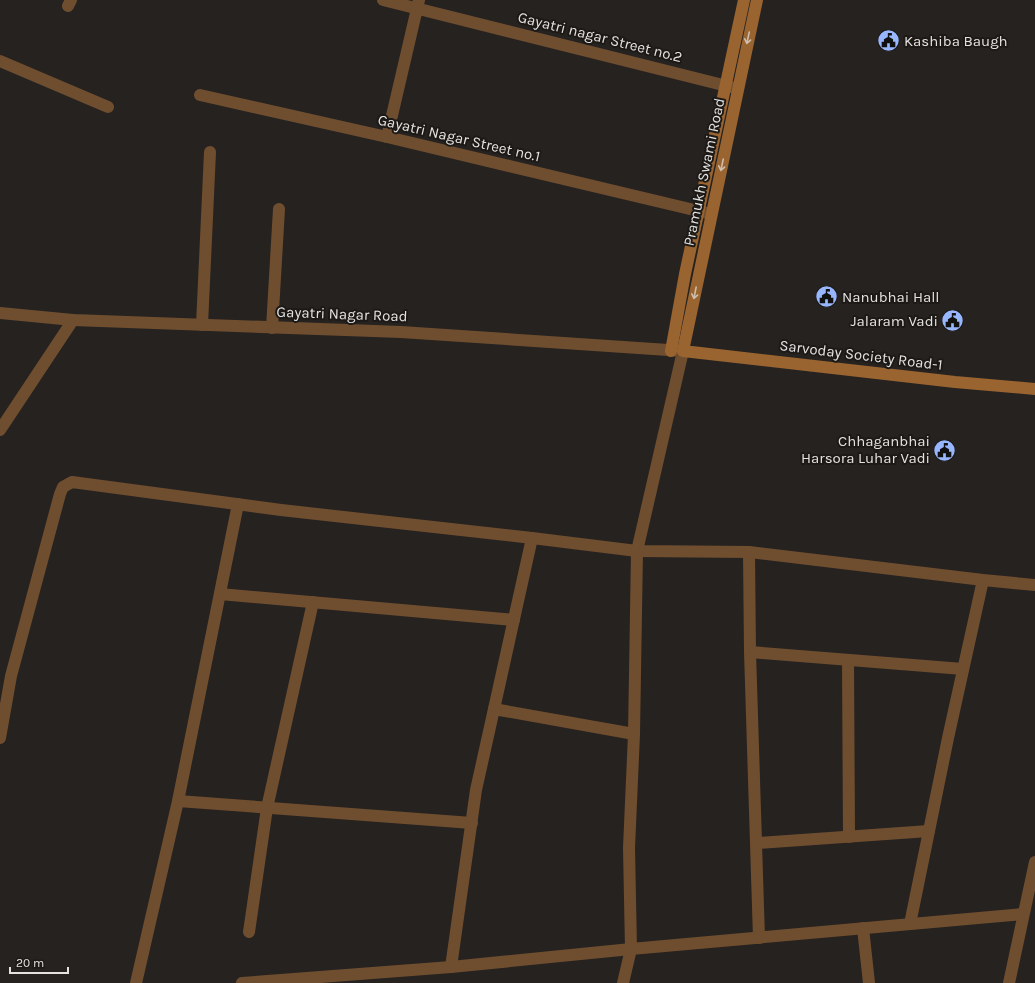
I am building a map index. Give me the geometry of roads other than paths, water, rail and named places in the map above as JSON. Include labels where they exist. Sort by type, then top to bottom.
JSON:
[{"type":"main road","name":"Pramukh Swami Road","points":[[677,351],[685,274],[744,0]]},
{"type":"main road","name":"Pramukh Swami Road","points":[[677,351],[711,214],[757,0]]},
{"type":"main road","name":"Sarvoday Society Road-1","points":[[677,351],[955,382],[1035,389]]},
{"type":"street","name":"Gayatri nagar Street no.2","points":[[383,0],[418,4],[738,88]]},
{"type":"street","points":[[387,137],[418,4]]},
{"type":"street","points":[[0,61],[108,107]]},
{"type":"street","name":"Gayatri Nagar Street no.1","points":[[200,95],[387,137],[711,214]]},
{"type":"street","points":[[202,325],[210,152]]},
{"type":"street","points":[[272,328],[279,209]]},
{"type":"street","name":"Gayatri Nagar Road","points":[[0,313],[73,320],[401,332],[677,351]]},
{"type":"street","points":[[0,430],[73,320]]},
{"type":"street","points":[[623,983],[631,948],[629,848],[634,734],[637,551],[677,351]]},
{"type":"street","points":[[0,738],[11,676],[62,487],[72,482],[296,512],[637,551],[749,552],[1035,585]]},
{"type":"street","points":[[136,983],[178,801],[238,504]]},
{"type":"street","points":[[451,967],[476,790],[532,538]]},
{"type":"street","points":[[749,552],[750,652],[759,938]]},
{"type":"street","points":[[910,924],[984,580]]},
{"type":"street","points":[[220,594],[514,620]]},
{"type":"street","points":[[250,932],[267,808],[313,602]]},
{"type":"street","points":[[750,652],[964,669]]},
{"type":"street","points":[[848,660],[849,836]]},
{"type":"street","points":[[494,709],[634,734]]},
{"type":"street","points":[[178,801],[472,823]]},
{"type":"street","points":[[757,843],[929,831]]},
{"type":"street","points":[[1009,983],[1035,862]]},
{"type":"street","points":[[242,983],[451,967],[631,948],[1023,914]]},
{"type":"street","points":[[863,928],[869,983]]},
{"type":"place","name":"Kashiba Baugh","points":[[889,41]]},
{"type":"place","name":"Nanubhai Hall","points":[[826,297]]},
{"type":"place","name":"Jalaram Vadi","points":[[953,321]]},
{"type":"place","name":"Chhaganbhai Harsora Luhar Vadi","points":[[945,450]]}]
